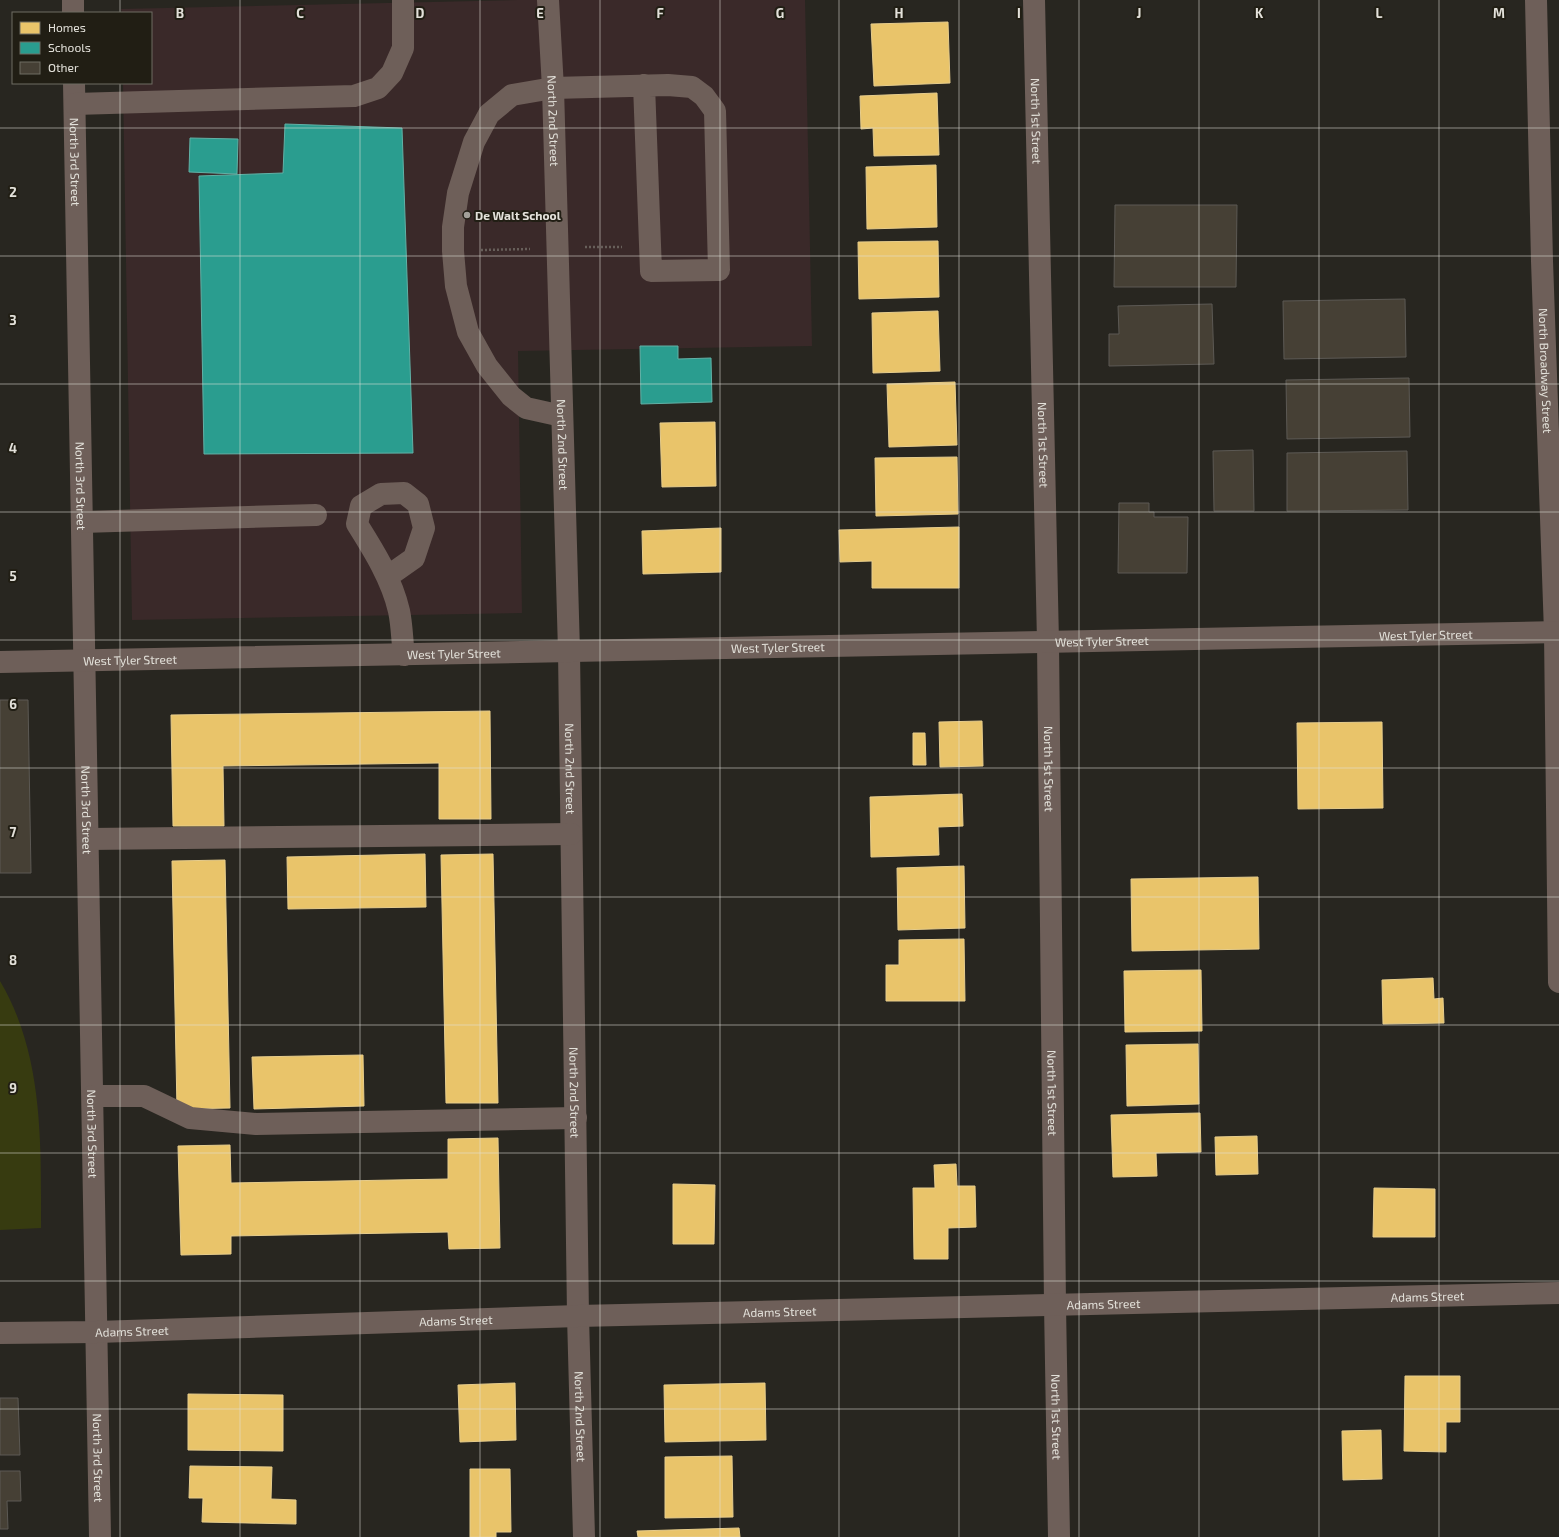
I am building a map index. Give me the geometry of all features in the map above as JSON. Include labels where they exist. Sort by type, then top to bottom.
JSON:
[{"type":"street","points":[[73,0],[73,12]]},
{"type":"street","points":[[74,93],[354,96],[378,88],[392,73],[403,48],[403,0]]},
{"type":"street","name":"North 2nd Street","points":[[548,0],[553,88],[569,651],[578,1316],[584,1537]]},
{"type":"street","name":"North 1st Street","points":[[1034,0],[1048,642],[1059,1537]]},
{"type":"street","name":"North Broadway Street","points":[[1536,0],[1551,261],[1557,632],[1559,982]]},
{"type":"street","points":[[562,416],[526,408],[511,396],[487,366],[468,332],[456,286],[453,251],[453,227],[458,193],[474,142],[489,114],[512,95],[553,88],[644,85],[692,87],[704,96],[714,111],[719,270],[651,271],[644,85]]},
{"type":"street","name":"North 3rd Street","points":[[74,93],[100,1537]]},
{"type":"street","points":[[82,522],[316,515]]},
{"type":"street","points":[[388,577],[399,611],[404,655]]},
{"type":"street","name":"West Tyler Street","points":[[0,662],[1557,632]]},
{"type":"street","points":[[88,839],[571,834]]},
{"type":"street","points":[[93,1096],[144,1096],[190,1118],[256,1124],[576,1118]]},
{"type":"street","name":"Adams Street","points":[[0,1333],[97,1332],[578,1316],[1559,1293]]},
{"type":"shaded area","name":"De Walt School","points":[[518,0],[805,0],[812,346],[518,351],[522,613],[132,620],[123,84],[152,84],[152,12],[122,12],[121,9]]},
{"type":"green space","points":[[0,981],[14,1009],[25,1039],[32,1070],[40,1133],[41,1228],[0,1230]]},
{"type":"building: Homes","points":[[948,22],[950,83],[874,86],[871,24]]},
{"type":"building: Homes","points":[[937,93],[939,155],[874,156],[873,128],[861,129],[860,96]]},
{"type":"building: Homes","points":[[936,165],[937,227],[867,229],[866,167]]},
{"type":"building: Homes","points":[[938,241],[939,297],[859,299],[858,242]]},
{"type":"building: Homes","points":[[938,311],[940,371],[873,373],[872,313]]},
{"type":"building: Homes","points":[[955,382],[957,445],[889,447],[887,384]]},
{"type":"building: Homes","points":[[715,422],[716,486],[662,487],[660,423]]},
{"type":"building: Homes","points":[[957,457],[958,514],[876,516],[875,458]]},
{"type":"building: Homes","points":[[959,527],[959,588],[872,588],[872,561],[840,562],[839,530]]},
{"type":"building: Homes","points":[[721,528],[721,572],[643,574],[642,531]]},
{"type":"building: Homes","points":[[490,711],[491,819],[439,819],[439,763],[223,766],[224,826],[173,826],[171,715]]},
{"type":"building: Homes","points":[[982,721],[983,766],[940,767],[939,722]]},
{"type":"building: Homes","points":[[1382,722],[1383,808],[1298,809],[1297,723]]},
{"type":"building: Homes","points":[[913,733],[925,733],[926,765],[913,765]]},
{"type":"building: Homes","points":[[962,794],[963,826],[938,827],[939,855],[871,857],[870,797]]},
{"type":"building: Homes","points":[[425,854],[426,907],[288,909],[287,857]]},
{"type":"building: Homes","points":[[493,854],[498,1103],[446,1103],[441,855]]},
{"type":"building: Homes","points":[[225,860],[230,1108],[177,1109],[172,861]]},
{"type":"building: Homes","points":[[964,866],[965,928],[898,930],[897,868]]},
{"type":"building: Homes","points":[[1258,877],[1259,949],[1132,951],[1131,879]]},
{"type":"building: Homes","points":[[964,939],[965,1001],[886,1001],[886,965],[899,965],[899,940]]},
{"type":"building: Homes","points":[[1201,970],[1202,1031],[1125,1032],[1124,971]]},
{"type":"building: Homes","points":[[1433,978],[1434,999],[1443,998],[1444,1023],[1383,1024],[1382,980]]},
{"type":"building: Homes","points":[[1198,1044],[1199,1104],[1127,1106],[1126,1045]]},
{"type":"building: Homes","points":[[363,1055],[364,1106],[254,1109],[252,1057]]},
{"type":"building: Homes","points":[[1200,1113],[1201,1152],[1156,1153],[1157,1176],[1113,1177],[1111,1115]]},
{"type":"building: Homes","points":[[1257,1136],[1258,1174],[1216,1175],[1215,1137]]},
{"type":"building: Homes","points":[[498,1138],[500,1248],[449,1249],[448,1232],[231,1236],[231,1254],[181,1255],[178,1146],[230,1145],[231,1183],[448,1179],[448,1139]]},
{"type":"building: Homes","points":[[956,1164],[957,1186],[975,1186],[976,1227],[948,1228],[948,1259],[914,1259],[913,1188],[935,1188],[934,1165]]},
{"type":"building: Homes","points":[[673,1184],[715,1185],[714,1244],[673,1244]]},
{"type":"building: Homes","points":[[1374,1188],[1435,1189],[1435,1237],[1373,1237]]},
{"type":"building: Homes","points":[[1405,1376],[1460,1376],[1460,1422],[1446,1422],[1446,1452],[1404,1451]]},
{"type":"building: Homes","points":[[515,1383],[516,1440],[460,1442],[458,1385]]},
{"type":"building: Homes","points":[[765,1383],[766,1440],[665,1442],[664,1385]]},
{"type":"building: Homes","points":[[188,1394],[283,1395],[283,1451],[188,1450]]},
{"type":"building: Homes","points":[[1381,1430],[1382,1479],[1343,1480],[1342,1431]]},
{"type":"building: Homes","points":[[732,1456],[733,1517],[665,1518],[665,1457]]},
{"type":"building: Homes","points":[[190,1466],[272,1467],[271,1499],[296,1500],[296,1524],[202,1522],[203,1498],[189,1498]]},
{"type":"building: Homes","points":[[470,1469],[510,1469],[511,1532],[496,1532],[496,1537],[470,1537]]},
{"type":"building: Homes","points":[[739,1528],[740,1537],[638,1537],[637,1531]]},
{"type":"building: Schools","points":[[285,124],[402,128],[413,453],[204,454],[199,176],[283,173]]},
{"type":"building: Schools","points":[[190,138],[238,139],[237,174],[189,172]]},
{"type":"building: Schools","points":[[640,346],[678,346],[678,359],[711,358],[712,402],[641,404]]},
{"type":"building: Other","points":[[1115,205],[1237,205],[1236,287],[1114,287]]},
{"type":"building: Other","points":[[1405,299],[1406,357],[1284,359],[1283,301]]},
{"type":"building: Other","points":[[1212,304],[1214,364],[1109,366],[1109,334],[1119,334],[1118,306]]},
{"type":"building: Other","points":[[1409,378],[1410,437],[1287,439],[1286,380]]},
{"type":"building: Other","points":[[1253,450],[1254,511],[1214,511],[1213,451]]},
{"type":"building: Other","points":[[1407,451],[1408,510],[1287,511],[1287,453]]},
{"type":"building: Other","points":[[1119,503],[1149,503],[1149,512],[1154,512],[1154,517],[1188,517],[1187,573],[1118,573]]},
{"type":"building: Other","points":[[0,700],[28,700],[31,873],[0,873]]},
{"type":"building: Other","points":[[0,1398],[18,1398],[20,1455],[0,1455]]},
{"type":"building: Other","points":[[0,1471],[20,1471],[21,1501],[7,1501],[8,1529],[0,1529]]},
{"type":"place","name":"De Walt School","points":[[467,215]]}]
